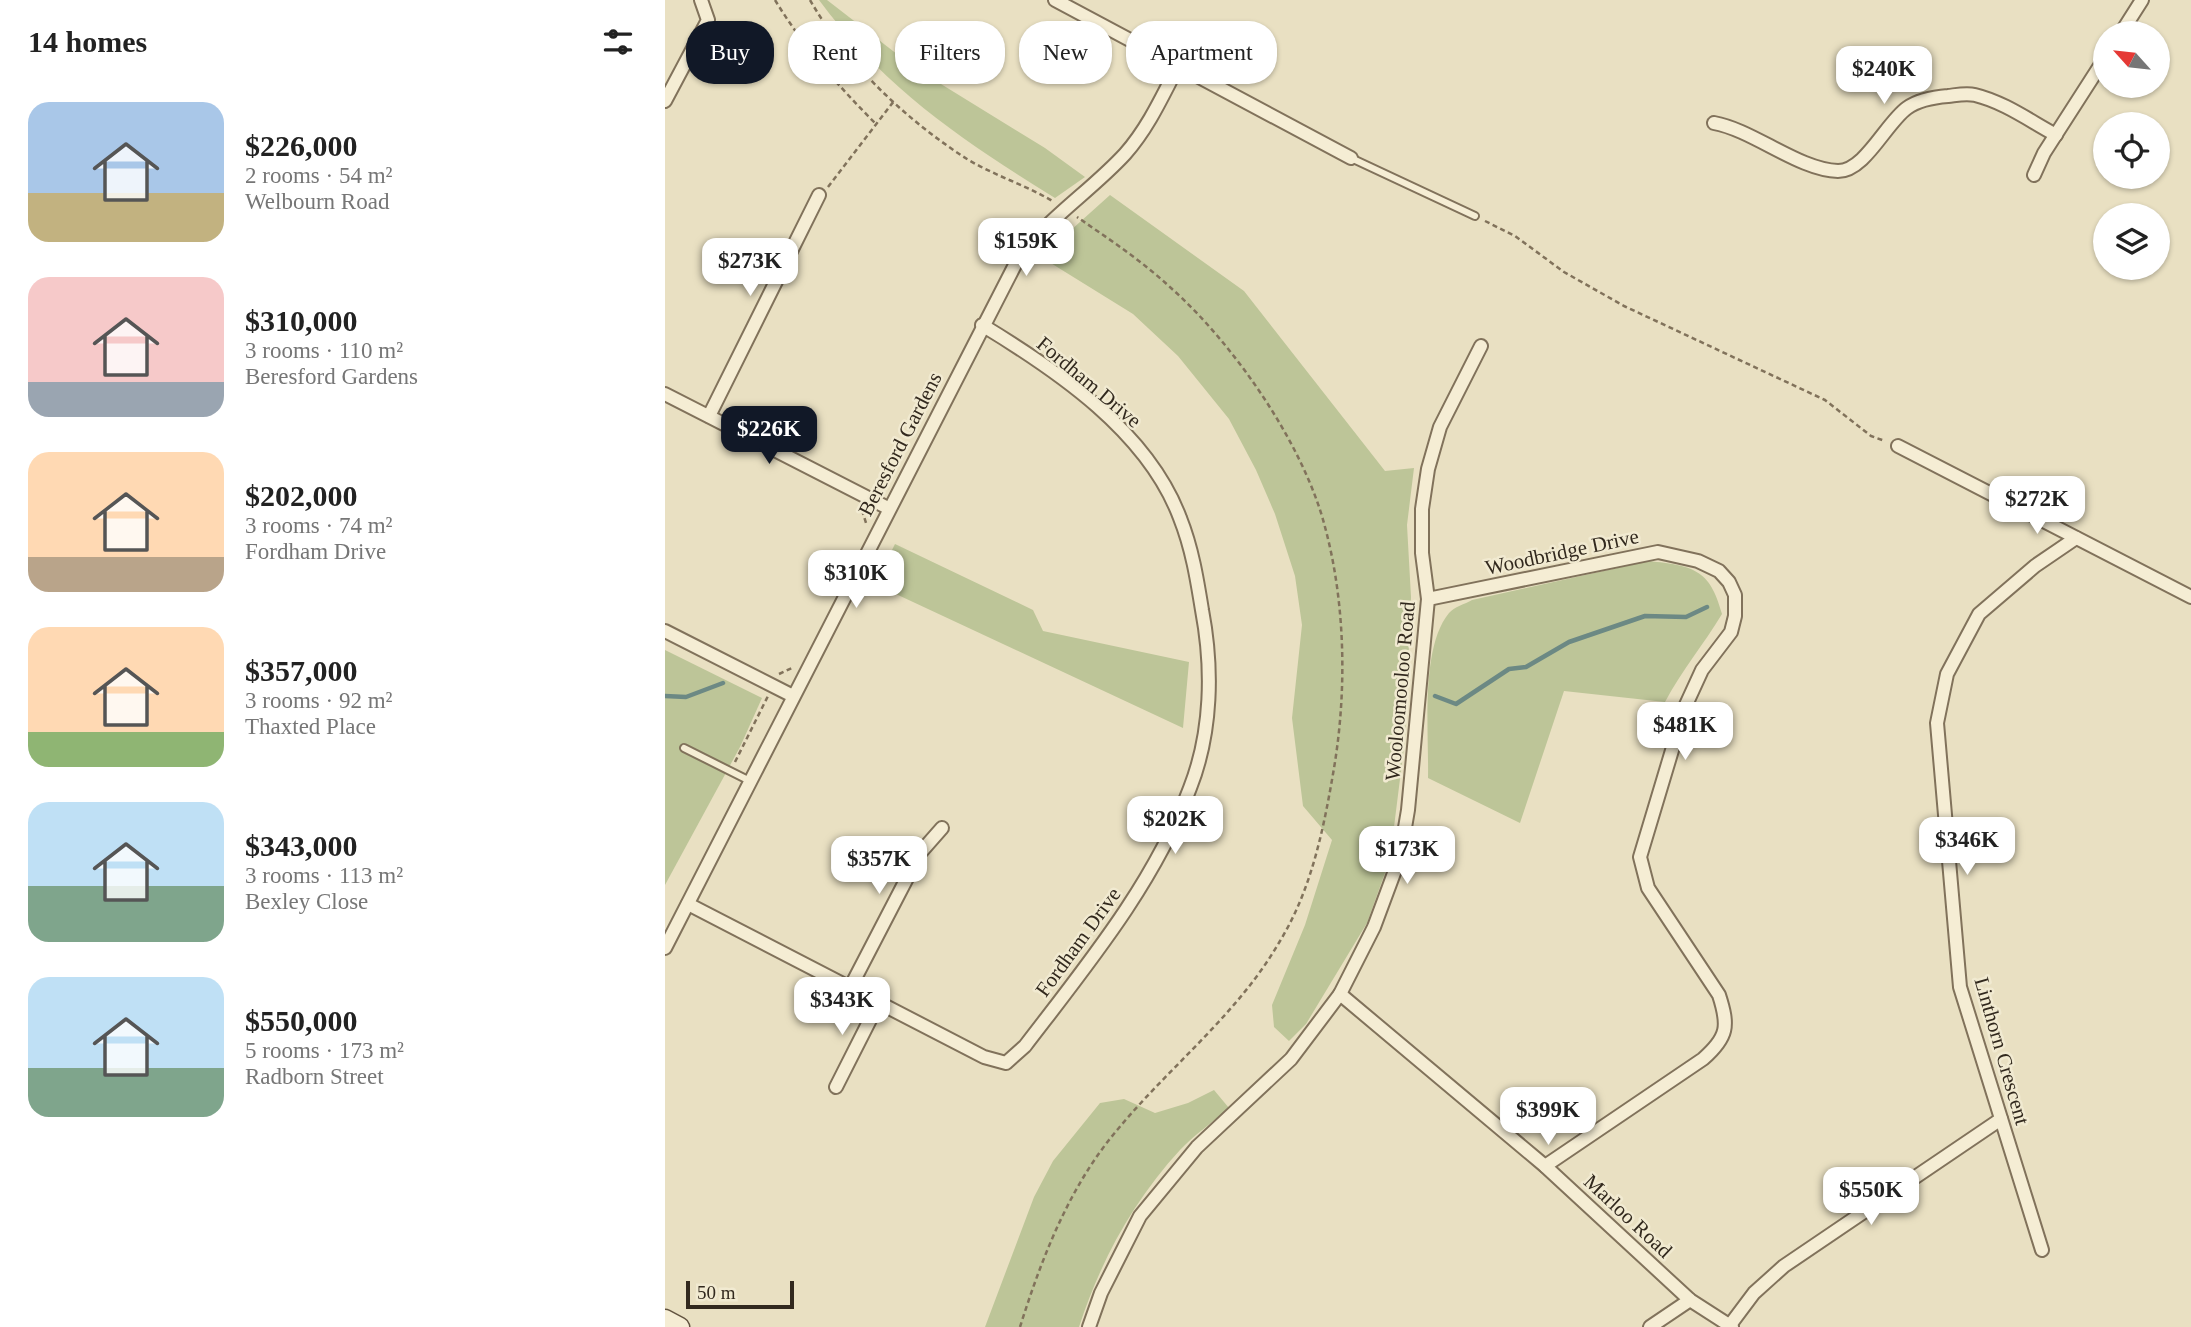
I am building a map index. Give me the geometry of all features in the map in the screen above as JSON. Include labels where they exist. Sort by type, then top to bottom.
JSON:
[{"type":"street","points":[[665,101],[708,19],[701,0]]},
{"type":"street","points":[[1055,0],[1126,38]]},
{"type":"street","points":[[2129,21],[2142,0]]},
{"type":"street","points":[[2034,175],[2093,77]]},
{"type":"street","name":"Beresford Gardens","points":[[665,948],[888,508],[1023,251],[1137,139],[1168,84]]},
{"type":"street","points":[[1212,84],[1351,158]]},
{"type":"street","points":[[1714,122],[1735,127],[1762,143],[1815,165],[1839,171],[1854,166],[1872,149],[1890,123],[1910,106],[1936,97],[1972,94],[1996,102],[2056,135]]},
{"type":"street","points":[[709,416],[819,195]]},
{"type":"street","name":"Fordham Drive","points":[[688,904],[994,1061],[1006,1063],[1017,1056],[1122,918],[1185,800],[1199,761],[1210,655],[1192,551],[1180,516],[1164,483],[1121,430],[1054,373],[982,325]]},
{"type":"street","name":"Wooloomooloo Road","points":[[1089,1327],[1119,1254],[1140,1216],[1167,1180],[1197,1147],[1291,1059],[1340,994],[1374,927],[1400,857],[1408,810],[1428,599],[1422,552],[1422,509],[1428,469],[1440,426],[1481,346]]},
{"type":"street","points":[[665,394],[888,508]]},
{"type":"street","points":[[1898,446],[2191,597]]},
{"type":"street","name":"Linthorn Crescent","points":[[2042,1250],[1960,986],[1937,723],[1947,674],[1979,614],[2035,566],[2076,538]]},
{"type":"street","name":"Woodbridge Drive","points":[[1428,599],[1658,552],[1698,561],[1719,571],[1735,595],[1735,616],[1731,632],[1702,670],[1685,708],[1640,857],[1648,888],[1719,995],[1725,1013],[1726,1032],[1717,1047],[1703,1059],[1545,1166]]},
{"type":"street","points":[[665,631],[793,696]]},
{"type":"street","points":[[850,988],[920,853],[942,828]]},
{"type":"street","name":"Marloo Road","points":[[1340,994],[1545,1166],[1690,1300],[1731,1326]]},
{"type":"street","points":[[836,1087],[879,1002]]},
{"type":"street","points":[[1731,1326],[1754,1293],[1784,1266],[2001,1119]]},
{"type":"street","points":[[1650,1327],[1690,1300]]},
{"type":"street","points":[[665,1319],[680,1327]]},
{"type":"lane","points":[[1351,158],[1475,216]]},
{"type":"lane","points":[[684,748],[750,781]]},
{"type":"path","points":[[775,0],[791,27],[835,82],[876,124]]},
{"type":"path","points":[[810,0],[852,59],[894,100],[968,160],[1037,192],[1065,209],[1130,254],[1188,303],[1256,386],[1299,460],[1325,526],[1339,608],[1342,684],[1337,751],[1325,823],[1305,892],[1281,941],[1250,986],[1117,1130],[1077,1186],[1052,1242],[1020,1327]]},
{"type":"path","points":[[819,195],[894,100]]},
{"type":"path","points":[[1475,216],[1515,236],[1564,272],[1625,306],[1825,400],[1871,436],[1898,446]]},
{"type":"path","points":[[856,504],[866,517],[864,530]]},
{"type":"path","points":[[730,771],[780,673],[790,670],[797,662]]},
{"type":"green space","points":[[819,0],[827,0],[854,21],[836,21]]},
{"type":"green space","points":[[881,42],[895,53],[895,83],[881,70]]},
{"type":"green space","points":[[896,84],[941,84],[1045,148],[1085,177],[1055,198],[957,134]]},
{"type":"green space","points":[[1110,195],[1244,291],[1385,471],[1414,468],[1407,525],[1411,597],[1405,739],[1390,859],[1367,923],[1306,1024],[1289,1041],[1274,1027],[1272,1005],[1305,925],[1332,840],[1303,806],[1292,718],[1302,625],[1295,576],[1275,514],[1229,419],[1178,356],[1133,314],[1041,257]]},
{"type":"green space","points":[[895,544],[1033,610],[1043,631],[1189,662],[1183,728],[883,588],[869,596]]},
{"type":"green space","points":[[1649,561],[1677,565],[1697,572],[1712,587],[1722,614],[1665,702],[1564,691],[1520,823],[1428,778],[1427,715],[1430,669],[1440,628],[1451,611],[1472,600]]},
{"type":"green space","points":[[665,650],[762,698],[740,747],[665,885]]},
{"type":"green space","points":[[1214,1090],[1229,1108],[1185,1144],[1147,1190],[1108,1256],[1079,1327],[985,1327],[1034,1197],[1053,1161],[1100,1103],[1124,1099],[1155,1113],[1188,1103]]},
{"type":"waterway","points":[[1435,696],[1456,704],[1509,669],[1526,667],[1569,642],[1645,616],[1686,617],[1707,607]]},
{"type":"waterway","points":[[665,696],[686,697],[723,683]]}]
